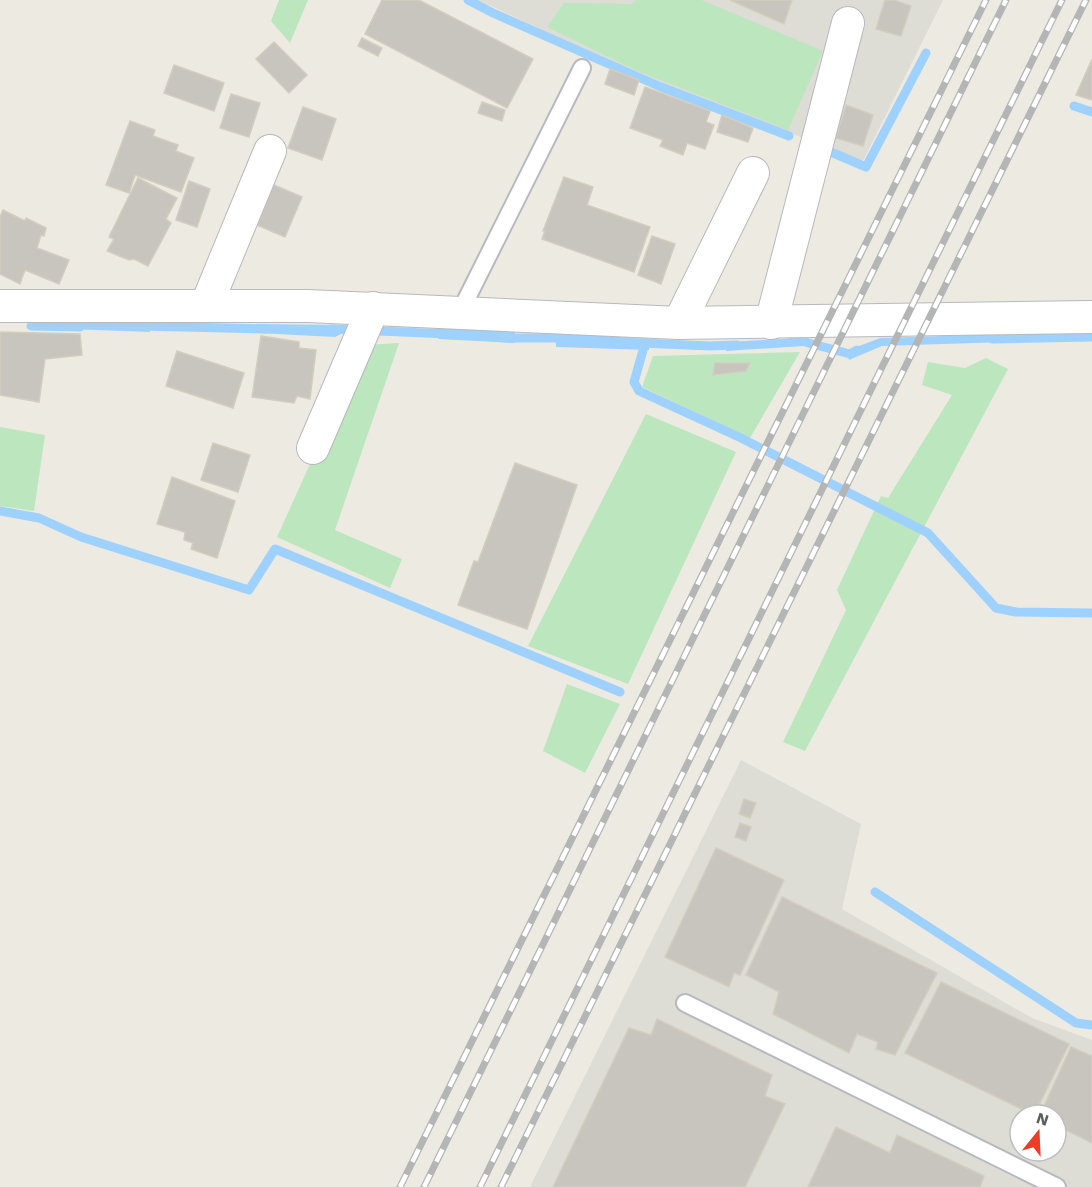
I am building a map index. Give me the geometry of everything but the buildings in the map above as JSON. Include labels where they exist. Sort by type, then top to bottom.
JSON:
[{"type":"street","points":[[771,323],[848,23]]},
{"type":"street","points":[[206,306],[270,152]]},
{"type":"street","points":[[680,323],[753,172]]},
{"type":"street","points":[[0,306],[373,308],[680,323],[966,320],[1090,311]]},
{"type":"street","points":[[313,448],[373,308]]},
{"type":"lane","points":[[460,312],[582,68]]},
{"type":"lane","points":[[685,1003],[1057,1187]]},
{"type":"shaded area","points":[[478,0],[943,0],[863,161],[686,93]]},
{"type":"shaded area","points":[[741,760],[861,824],[842,909],[1032,1018],[1092,1040],[1092,1187],[530,1187]]},
{"type":"green space","points":[[279,0],[308,0],[290,43],[271,21]]},
{"type":"green space","points":[[636,0],[701,0],[823,51],[788,130],[635,70],[547,27],[564,3],[632,4]]},
{"type":"green space","points":[[399,343],[335,530],[402,559],[390,588],[277,537],[364,345]]},
{"type":"green space","points":[[800,352],[750,438],[642,387],[653,356]]},
{"type":"green space","points":[[986,358],[1008,369],[805,751],[783,742],[846,610],[837,590],[881,496],[888,498],[952,395],[922,385],[928,362],[965,368]]},
{"type":"green space","points":[[646,414],[736,452],[628,684],[528,646]]},
{"type":"green space","points":[[0,427],[45,435],[34,511],[0,506]]},
{"type":"green space","points":[[567,684],[620,704],[585,773],[543,751]]},
{"type":"water","points":[[68,322],[148,323],[150,332],[68,329]]},
{"type":"water","points":[[256,324],[344,325],[341,334],[335,337],[257,333]]},
{"type":"water","points":[[436,326],[515,331],[514,343],[438,339]]},
{"type":"water","points":[[555,333],[649,339],[649,350],[556,347]]},
{"type":"water","points":[[1005,334],[1004,342],[882,346],[849,360],[846,351],[880,338]]},
{"type":"water","points":[[803,338],[804,346],[726,351],[724,342]]},
{"type":"waterway","points":[[468,0],[661,87],[789,136]]},
{"type":"waterway","points":[[826,150],[866,167],[926,53]]},
{"type":"waterway","points":[[1074,106],[1092,112]]},
{"type":"waterway","points":[[31,326],[80,327]]},
{"type":"waterway","points":[[139,326],[266,329]]},
{"type":"waterway","points":[[331,329],[449,334]]},
{"type":"waterway","points":[[992,339],[1092,337]]},
{"type":"waterway","points":[[505,338],[566,338]]},
{"type":"waterway","points":[[792,342],[801,341],[850,354],[857,350]]},
{"type":"waterway","points":[[640,343],[737,345]]},
{"type":"waterway","points":[[645,343],[634,382],[639,391],[741,438],[928,533],[996,608],[1016,612],[1092,613]]},
{"type":"waterway","points":[[0,511],[39,518],[81,537],[249,590],[275,549],[620,692]]},
{"type":"waterway","points":[[875,892],[1076,1023],[1092,1025]]},
{"type":"railway","points":[[400,1187],[986,0]]},
{"type":"railway","points":[[424,1187],[1006,0]]},
{"type":"railway","points":[[480,1187],[1062,0]]},
{"type":"railway","points":[[501,1187],[1086,0]]}]
